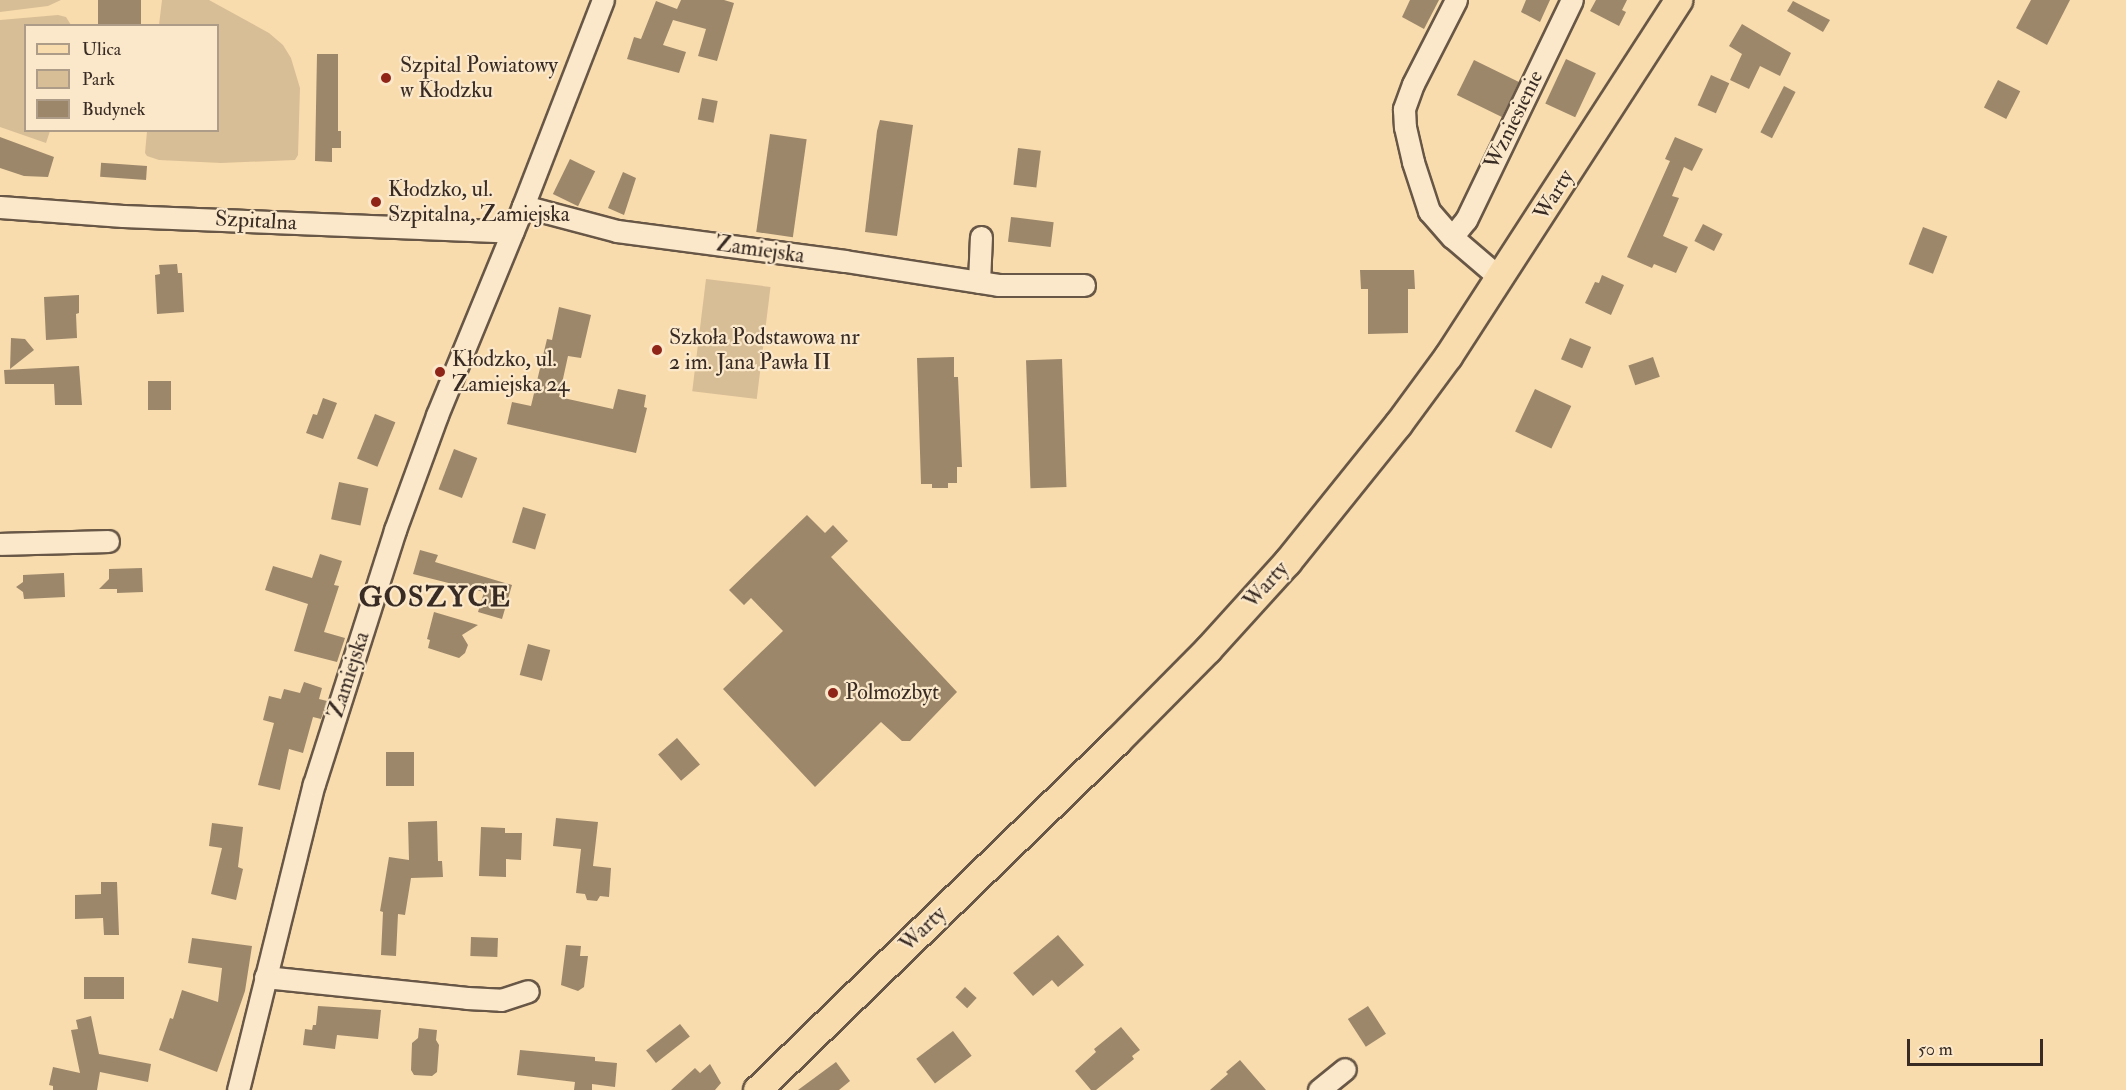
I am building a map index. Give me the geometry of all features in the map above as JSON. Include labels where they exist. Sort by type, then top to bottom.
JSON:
[{"type":"main road","name":"Warty","points":[[757,1090],[1124,734],[1246,608],[1301,545],[1398,424],[1500,278],[1678,0]]},
{"type":"street","name":"Zamiejska","points":[[238,1090],[314,784],[395,530],[436,415],[513,232],[603,0]]},
{"type":"street","points":[[1456,0],[1413,84],[1404,109],[1405,127],[1422,194],[1429,211],[1452,237],[1500,278]]},
{"type":"street","name":"Wzniesienie","points":[[1452,237],[1466,220],[1572,0]]},
{"type":"street","name":"Zamiejska","points":[[523,206],[617,231],[989,283],[1083,285]]},
{"type":"street","name":"Szpitalna","points":[[0,207],[123,216],[513,232]]},
{"type":"street","points":[[981,237],[989,283]]},
{"type":"street","points":[[0,544],[108,541]]},
{"type":"street","points":[[265,976],[501,1000],[528,991]]},
{"type":"street","points":[[1319,1090],[1345,1070]]},
{"type":"green space","points":[[0,0],[61,0],[48,6],[0,12]]},
{"type":"green space","points":[[162,0],[209,0],[269,33],[283,45],[291,58],[300,88],[298,155],[295,160],[221,163],[159,160],[147,156],[145,153],[147,132],[219,132],[219,24],[159,24]]},
{"type":"green space","points":[[58,15],[66,17],[70,24],[24,24],[24,132],[50,132],[46,143],[0,127],[0,20]]},
{"type":"green space","points":[[706,279],[771,287],[757,399],[692,391]]},
{"type":"building","points":[[98,0],[141,0],[141,24],[98,24]]},
{"type":"building","points":[[681,0],[724,0],[734,3],[717,61],[698,56],[706,29],[673,20],[663,45],[686,52],[679,73],[627,59],[634,37],[641,39],[656,1],[677,9]]},
{"type":"building","points":[[1410,0],[1439,0],[1424,29],[1402,17]]},
{"type":"building","points":[[1526,0],[1550,0],[1540,22],[1521,12]]},
{"type":"building","points":[[1596,0],[1627,0],[1622,10],[1626,12],[1619,26],[1590,11]]},
{"type":"building","points":[[2031,0],[2070,0],[2047,45],[2016,28]]},
{"type":"building","points":[[1793,1],[1830,20],[1823,32],[1787,11]]},
{"type":"building","points":[[1742,24],[1791,53],[1780,76],[1760,66],[1749,89],[1730,80],[1742,54],[1729,46]]},
{"type":"building","points":[[317,54],[338,54],[338,131],[341,131],[341,148],[332,148],[332,162],[315,161]]},
{"type":"building","points":[[1566,59],[1596,73],[1575,117],[1545,103]]},
{"type":"building","points":[[1474,60],[1519,82],[1502,117],[1457,95]]},
{"type":"building","points":[[1711,75],[1729,83],[1716,113],[1698,105]]},
{"type":"building","points":[[1998,80],[2020,91],[2006,119],[1984,108]]},
{"type":"building","points":[[1784,86],[1796,92],[1772,138],[1760,132]]},
{"type":"building","points":[[702,98],[718,101],[714,123],[698,120]]},
{"type":"building","points":[[880,120],[913,125],[897,236],[865,232]]},
{"type":"building","points":[[770,134],[807,139],[793,237],[756,232]]},
{"type":"building","points":[[0,137],[54,157],[48,177],[24,176],[0,168]]},
{"type":"building","points":[[1675,137],[1703,149],[1692,171],[1684,167],[1672,196],[1679,198],[1663,236],[1688,247],[1676,273],[1654,264],[1652,268],[1627,257],[1670,161],[1665,159]]},
{"type":"building","points":[[1018,148],[1041,151],[1036,188],[1013,185]]},
{"type":"building","points":[[570,159],[595,171],[578,206],[553,194]]},
{"type":"building","points":[[101,163],[147,166],[146,180],[100,177]]},
{"type":"building","points":[[623,172],[636,178],[624,215],[608,208]]},
{"type":"building","points":[[1011,217],[1054,222],[1051,247],[1008,242]]},
{"type":"building","points":[[1703,224],[1723,234],[1714,251],[1694,241]]},
{"type":"building","points":[[1923,227],[1947,236],[1933,274],[1909,264]]},
{"type":"building","points":[[177,264],[178,273],[182,273],[184,312],[157,314],[155,275],[160,274],[159,265]]},
{"type":"building","points":[[1360,270],[1414,270],[1415,289],[1408,289],[1408,333],[1368,334],[1368,289],[1361,289]]},
{"type":"building","points":[[1602,275],[1624,285],[1611,315],[1585,303],[1595,282],[1599,283]]},
{"type":"building","points":[[79,295],[79,313],[76,314],[77,338],[46,340],[44,297]]},
{"type":"building","points":[[559,307],[591,315],[581,358],[568,356],[559,397],[613,409],[618,389],[646,395],[644,407],[647,408],[636,453],[507,424],[512,402],[531,406],[547,339],[552,340]]},
{"type":"building","points":[[11,338],[25,339],[34,350],[10,369]]},
{"type":"building","points":[[1570,338],[1591,347],[1582,368],[1561,359]]},
{"type":"building","points":[[954,357],[954,377],[958,377],[962,467],[957,467],[957,483],[948,483],[948,488],[932,488],[932,484],[921,484],[917,358]]},
{"type":"building","points":[[1653,357],[1660,377],[1635,385],[1628,365]]},
{"type":"building","points":[[1062,359],[1066,487],[1030,488],[1026,360]]},
{"type":"building","points":[[79,366],[82,405],[55,405],[54,384],[5,384],[4,370]]},
{"type":"building","points":[[148,381],[171,381],[171,410],[148,410]]},
{"type":"building","points":[[1535,389],[1571,406],[1551,449],[1515,432]]},
{"type":"building","points":[[323,398],[337,403],[323,439],[306,433],[313,414],[317,415]]},
{"type":"building","points":[[375,414],[395,422],[377,467],[357,459]]},
{"type":"building","points":[[454,449],[477,458],[462,498],[439,489]]},
{"type":"building","points":[[339,482],[368,488],[360,525],[331,519]]},
{"type":"building","points":[[523,507],[546,514],[535,549],[512,542]]},
{"type":"building","points":[[807,515],[825,533],[833,525],[848,541],[831,557],[957,692],[910,741],[902,741],[881,722],[815,787],[723,689],[783,631],[751,598],[744,605],[729,590]]},
{"type":"building","points":[[420,550],[438,555],[435,562],[512,585],[502,619],[478,612],[484,592],[413,574]]},
{"type":"building","points":[[320,554],[342,561],[334,585],[339,586],[324,632],[345,638],[337,662],[294,651],[308,604],[265,590],[273,566],[312,578]]},
{"type":"building","points":[[142,568],[143,592],[117,593],[117,589],[99,589],[109,579],[109,569]]},
{"type":"building","points":[[64,573],[65,597],[24,599],[23,592],[16,587],[23,582],[23,575]]},
{"type":"building","points":[[434,612],[478,625],[462,635],[468,645],[465,653],[459,658],[428,648],[430,640],[427,639]]},
{"type":"building","points":[[528,644],[550,650],[542,681],[520,675]]},
{"type":"building","points":[[304,682],[322,688],[319,699],[327,701],[321,719],[313,717],[303,753],[289,749],[280,790],[258,785],[274,723],[263,720],[269,696],[281,699],[284,689],[300,693]]},
{"type":"building","points":[[677,738],[700,764],[681,781],[658,754]]},
{"type":"building","points":[[386,752],[414,752],[414,786],[386,786]]},
{"type":"building","points":[[556,818],[598,822],[593,866],[611,868],[609,897],[600,896],[597,901],[587,900],[585,894],[576,893],[581,849],[553,846]]},
{"type":"building","points":[[437,821],[438,861],[442,861],[443,877],[411,878],[405,915],[398,914],[396,956],[381,955],[383,912],[380,911],[389,857],[409,860],[408,822]]},
{"type":"building","points":[[212,823],[243,827],[238,867],[243,869],[236,900],[211,894],[222,848],[209,846]]},
{"type":"building","points":[[481,827],[505,828],[505,833],[522,833],[521,860],[506,859],[506,877],[479,876]]},
{"type":"building","points":[[101,882],[117,882],[119,935],[104,935],[103,918],[75,919],[75,895],[101,894]]},
{"type":"building","points":[[1058,935],[1084,965],[1058,987],[1052,980],[1033,996],[1013,973]]},
{"type":"building","points":[[471,937],[498,938],[497,957],[470,956]]},
{"type":"building","points":[[192,938],[252,946],[245,991],[217,1072],[159,1050],[170,1018],[173,1019],[182,990],[218,1002],[222,968],[188,963]]},
{"type":"building","points":[[566,945],[581,946],[580,956],[588,956],[584,987],[578,991],[561,985]]},
{"type":"building","points":[[84,977],[124,977],[124,999],[84,999]]},
{"type":"building","points":[[965,987],[977,998],[967,1008],[955,997]]},
{"type":"building","points":[[318,1006],[381,1010],[378,1039],[337,1035],[335,1049],[303,1045],[305,1029],[312,1030],[313,1025],[316,1025]]},
{"type":"building","points":[[1368,1006],[1386,1034],[1366,1047],[1348,1019]]},
{"type":"building","points":[[91,1016],[99,1054],[151,1064],[148,1082],[100,1072],[97,1090],[53,1090],[53,1086],[49,1085],[53,1067],[80,1073],[71,1030],[78,1029],[76,1020]]},
{"type":"building","points":[[680,1024],[690,1037],[656,1063],[646,1050]]},
{"type":"building","points":[[1121,1027],[1140,1050],[1132,1056],[1134,1059],[1096,1090],[1091,1090],[1075,1071],[1096,1052],[1094,1049]]},
{"type":"building","points":[[419,1028],[437,1030],[436,1040],[439,1045],[437,1072],[432,1076],[414,1075],[411,1070],[412,1043],[418,1038]]},
{"type":"building","points":[[953,1031],[972,1056],[935,1083],[916,1059]]},
{"type":"building","points":[[520,1050],[595,1057],[595,1061],[617,1063],[615,1087],[592,1084],[592,1090],[574,1090],[575,1082],[517,1075]]},
{"type":"building","points":[[1240,1060],[1266,1090],[1210,1090],[1228,1074],[1226,1072]]},
{"type":"building","points":[[836,1062],[850,1081],[839,1090],[798,1090]]},
{"type":"building","points":[[710,1064],[721,1083],[715,1090],[671,1090],[695,1068],[700,1073]]},
{"type":"place","name":"Szpital Powiatowy w Kłodzku","points":[[386,78]]},
{"type":"place","name":"Kłodzko, ul. Szpitalna, Zamiejska","points":[[376,202]]},
{"type":"place","name":"Szkoła Podstawowa nr 2 im. Jana Pawła II","points":[[657,350]]},
{"type":"place","name":"Kłodzko, ul. Zamiejska 24","points":[[440,372]]},
{"type":"place","name":"Polmozbyt","points":[[833,693]]},
{"type":"district","name":"GOSZYCE","points":[[435,598]]}]
